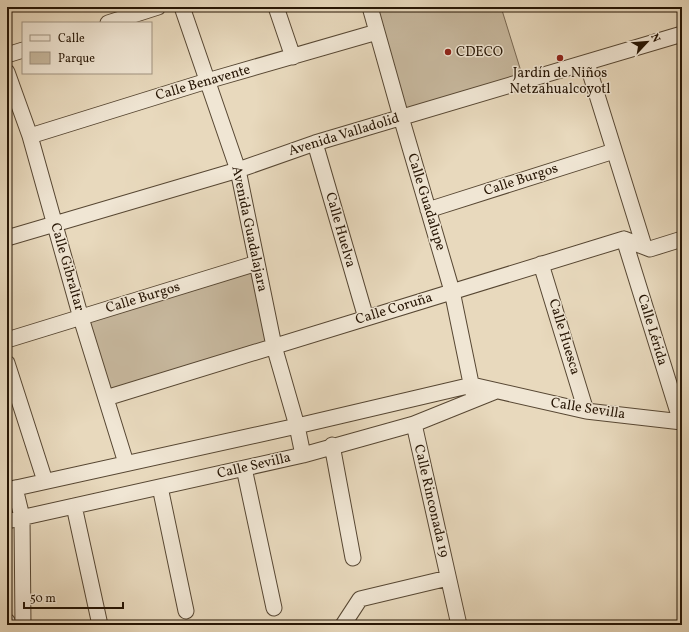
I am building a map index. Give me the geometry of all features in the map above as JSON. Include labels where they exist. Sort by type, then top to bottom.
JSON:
[{"type":"street","points":[[111,22],[158,7]]},
{"type":"street","name":"Avenida Guadalajara","points":[[182,7],[238,170],[274,346],[297,426],[303,455]]},
{"type":"street","points":[[276,7],[293,57]]},
{"type":"street","name":"Calle Guadalupe","points":[[370,7],[452,291],[472,392]]},
{"type":"street","name":"Calle Benavente","points":[[30,136],[207,81],[376,32]]},
{"type":"street","name":"Avenida Valladolid","points":[[7,238],[238,170],[315,143],[682,34]]},
{"type":"street","points":[[7,55],[22,50]]},
{"type":"street","points":[[587,63],[644,246]]},
{"type":"street","name":"Calle Gibraltar","points":[[7,72],[30,136],[81,318],[126,463]]},
{"type":"street","name":"Calle Huelva","points":[[315,143],[366,318]]},
{"type":"street","name":"Calle Burgos","points":[[428,210],[614,150]]},
{"type":"street","points":[[624,239],[650,249],[682,239]]},
{"type":"street","name":"Calle Coruña","points":[[106,398],[624,239]]},
{"type":"street","name":"Calle Lérida","points":[[624,239],[681,422]]},
{"type":"street","name":"Calle Burgos","points":[[7,340],[257,263]]},
{"type":"street","name":"Calle Huesca","points":[[541,264],[586,411]]},
{"type":"street","points":[[7,363],[45,481]]},
{"type":"street","name":"Calle Sevilla","points":[[11,489],[297,426],[472,392],[496,391],[586,411],[681,422]]},
{"type":"street","name":"Calle Sevilla","points":[[7,521],[303,455],[332,445],[414,424],[472,392]]},
{"type":"street","name":"Calle Rinconada 19","points":[[414,424],[459,625]]},
{"type":"street","points":[[332,445],[353,558]]},
{"type":"street","points":[[244,468],[274,608]]},
{"type":"street","points":[[160,487],[186,611]]},
{"type":"street","points":[[11,489],[22,517],[23,625]]},
{"type":"street","points":[[74,506],[100,625]]},
{"type":"street","points":[[343,625],[360,599],[448,578]]},
{"type":"street","points":[[7,621],[8,625]]},
{"type":"green space","name":"CDECO","points":[[368,7],[501,7],[524,81],[401,117]]},
{"type":"green space","points":[[257,263],[274,346],[106,398],[81,318]]},
{"type":"place","name":"CDECO","points":[[448,52]]},
{"type":"place","name":"Jardín de Niños Netzahualcoyotl","points":[[560,58]]}]
